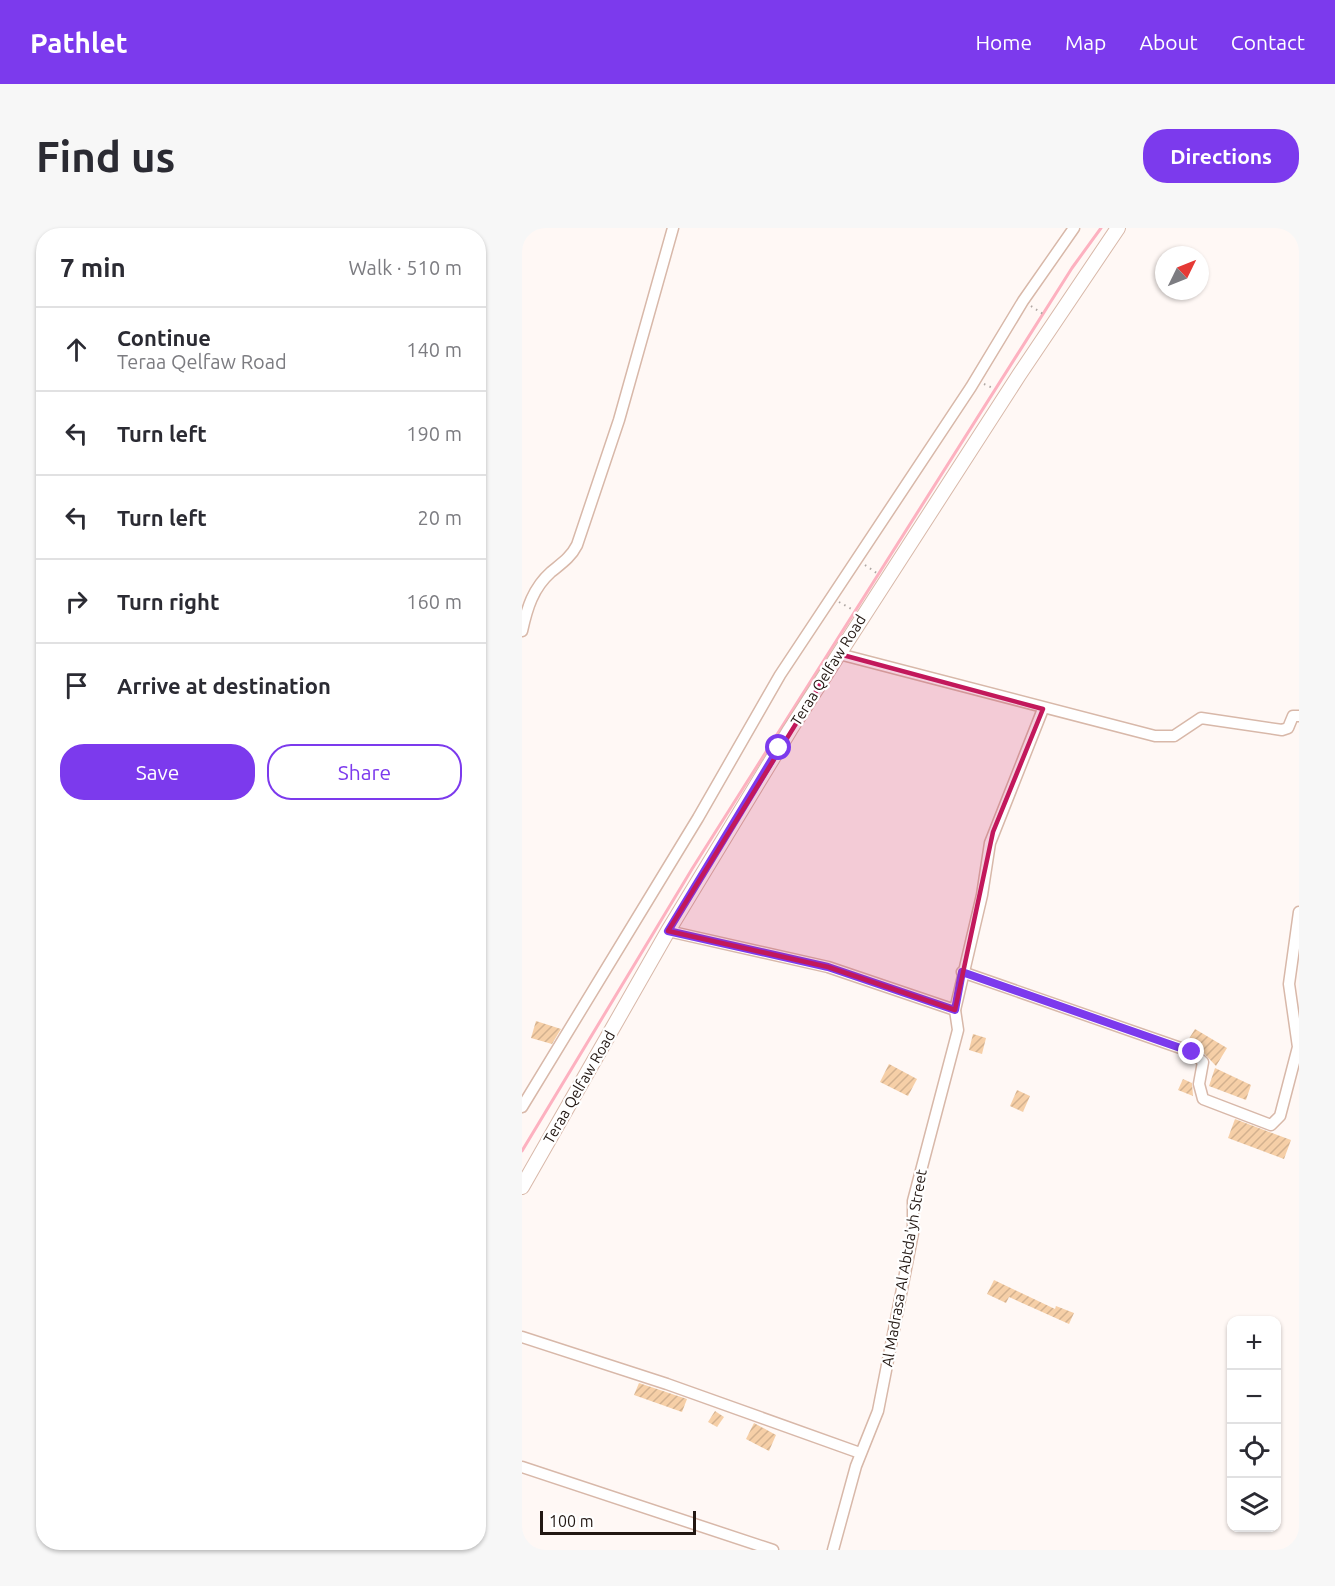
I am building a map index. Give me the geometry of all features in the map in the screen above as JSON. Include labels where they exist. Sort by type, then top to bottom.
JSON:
[{"type":"street","points":[[522,631],[536,590],[550,573],[570,557],[577,545],[619,420],[673,228]]},
{"type":"street","points":[[522,1107],[703,809],[780,675],[972,387],[1023,302],[1074,228]]},
{"type":"street","name":"Teraa Qelfaw Road","points":[[522,1187],[668,931],[839,654],[1118,228]]},
{"type":"street","points":[[839,654],[1043,709],[1165,738],[1183,732],[1201,718],[1282,730],[1288,728],[1293,716],[1299,716]]},
{"type":"street","name":"Al Madrasa Al Abtda'yh Street","points":[[833,1550],[860,1453],[878,1411],[913,1233],[913,1202],[958,1030],[955,1010],[962,972],[982,895],[993,832],[1043,709]]},
{"type":"street","points":[[962,972],[1199,1056],[1203,1062],[1199,1084],[1203,1099],[1271,1125],[1280,1116],[1299,1047],[1288,984],[1299,912]]},
{"type":"street","points":[[668,931],[828,967],[955,1010]]},
{"type":"street","points":[[522,1337],[666,1384],[860,1453]]},
{"type":"street","points":[[522,1467],[773,1550]]},
{"type":"path","points":[[1032,307],[1047,316]]},
{"type":"path","points":[[983,383],[1001,392]]},
{"type":"path","points":[[864,564],[880,576]]},
{"type":"path","points":[[841,603],[858,613]]},
{"type":"highlighted area","points":[[839,654],[1043,709],[993,832],[955,1010],[828,967],[668,931]]},
{"type":"building","points":[[536,1021],[561,1029],[552,1044],[531,1038]]},
{"type":"building","points":[[1195,1029],[1227,1048],[1216,1066],[1197,1046],[1187,1042]]},
{"type":"building","points":[[973,1034],[986,1038],[982,1054],[969,1050]]},
{"type":"building","points":[[889,1064],[917,1079],[908,1096],[880,1082]]},
{"type":"building","points":[[1215,1068],[1251,1085],[1246,1100],[1209,1086]]},
{"type":"building","points":[[1183,1079],[1192,1083],[1193,1096],[1178,1090]]},
{"type":"building","points":[[1017,1090],[1030,1096],[1023,1112],[1010,1106]]},
{"type":"building","points":[[1235,1119],[1291,1140],[1284,1159],[1228,1138]]},
{"type":"building","points":[[994,1280],[1055,1309],[1056,1306],[1074,1313],[1069,1324],[1009,1297],[1006,1303],[987,1294]]},
{"type":"building","points":[[639,1383],[687,1399],[682,1412],[634,1395]]},
{"type":"building","points":[[715,1411],[724,1417],[717,1427],[708,1422]]},
{"type":"building","points":[[754,1423],[776,1435],[769,1451],[746,1439]]},
{"type":"waterway","points":[[522,1151],[692,869],[1072,268],[1101,228]]},
{"type":"route","points":[[779,748],[703,877],[668,931],[828,967],[955,1010],[962,972],[1192,1052]]}]
